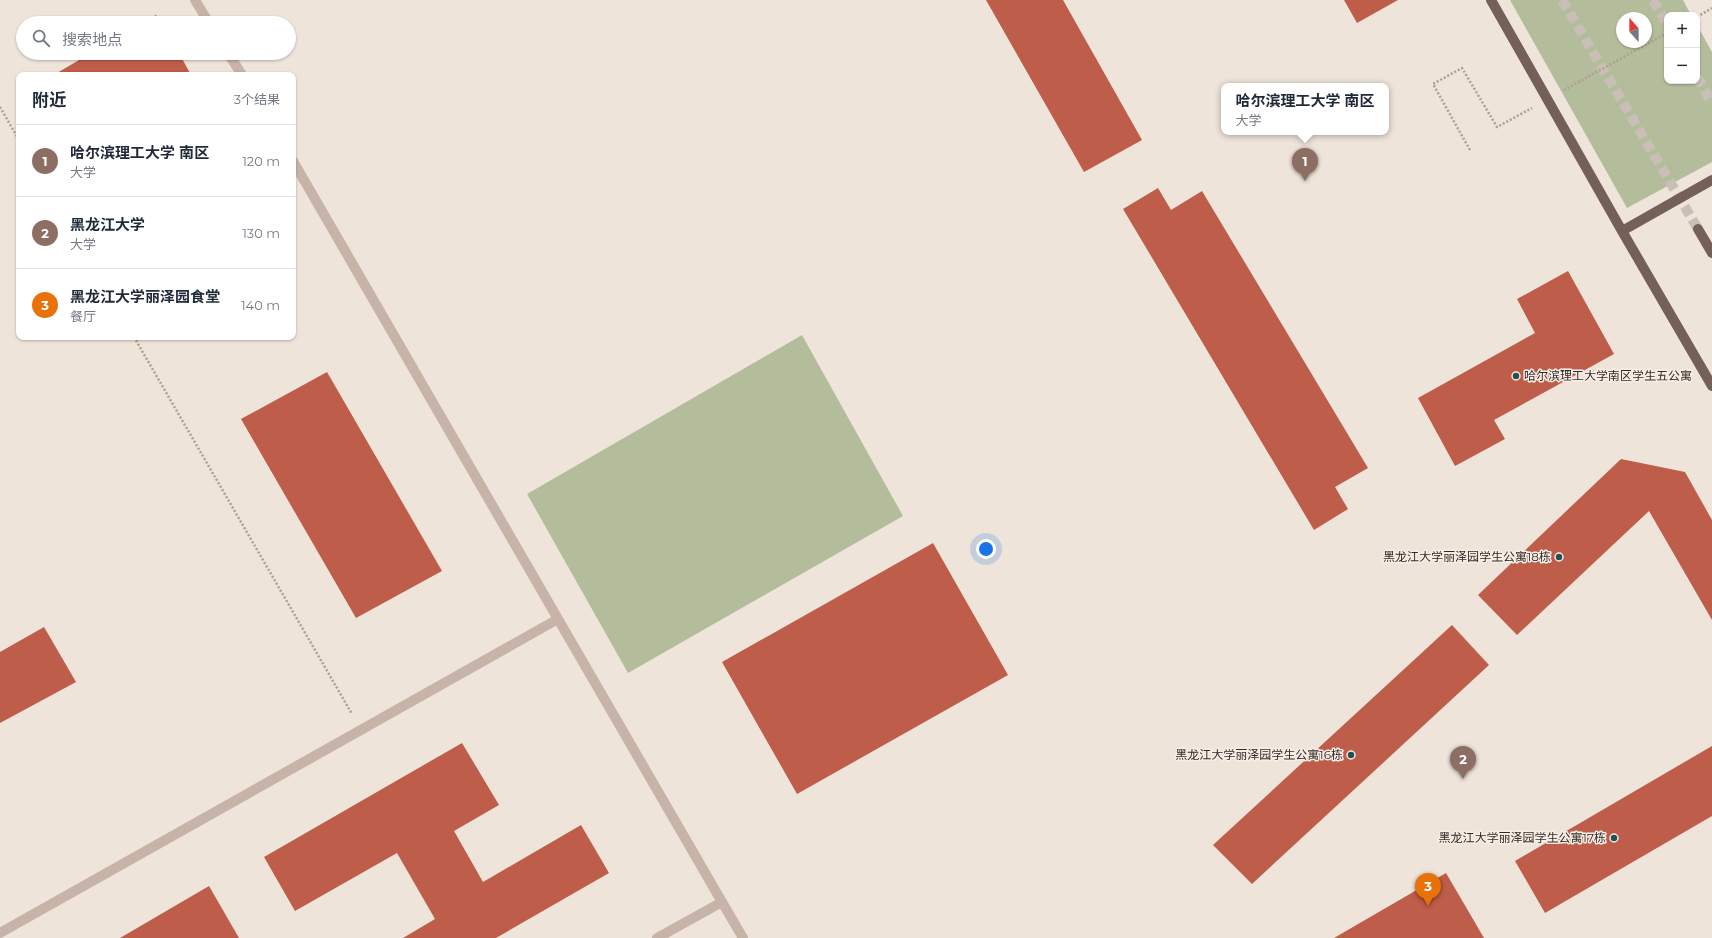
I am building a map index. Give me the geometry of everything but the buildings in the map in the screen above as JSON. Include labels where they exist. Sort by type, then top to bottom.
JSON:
[{"type":"main road","points":[[1491,0],[1712,386]]},
{"type":"main road","points":[[1622,231],[1712,180]]},
{"type":"main road","points":[[1698,229],[1712,253]]},
{"type":"lane","points":[[195,0],[205,16]]},
{"type":"lane","points":[[232,60],[240,72]]},
{"type":"lane","points":[[296,166],[743,938]]},
{"type":"lane","points":[[0,933],[558,619]]},
{"type":"lane","points":[[657,938],[722,902]]},
{"type":"path","points":[[1700,15],[1712,8]]},
{"type":"path","points":[[0,107],[16,135]]},
{"type":"path","points":[[136,340],[361,729]]},
{"type":"green space","points":[[1510,0],[1683,0],[1689,12],[1664,12],[1664,84],[1700,84],[1700,30],[1712,52],[1712,162],[1627,208]]},
{"type":"green space","points":[[802,335],[903,516],[628,673],[527,494]]},
{"type":"tunnel","points":[[1562,0],[1698,229]]},
{"type":"tunnel","points":[[1653,0],[1664,19]]},
{"type":"tunnel","points":[[1700,82],[1712,103]]},
{"type":"place","name":"哈尔滨理工大学 南区","points":[[1305,181]]},
{"type":"place","name":"哈尔滨理工大学南区学生五公寓","points":[[1516,376]]},
{"type":"place","name":"黑龙江大学丽泽园学生公寓18栋","points":[[1559,557]]},
{"type":"place","name":"黑龙江大学丽泽园学生公寓16栋","points":[[1351,755]]},
{"type":"place","name":"黑龙江大学","points":[[1463,779]]},
{"type":"place","name":"黑龙江大学丽泽园学生公寓17栋","points":[[1614,838]]},
{"type":"place","name":"黑龙江大学丽泽园食堂","points":[[1428,906]]}]
